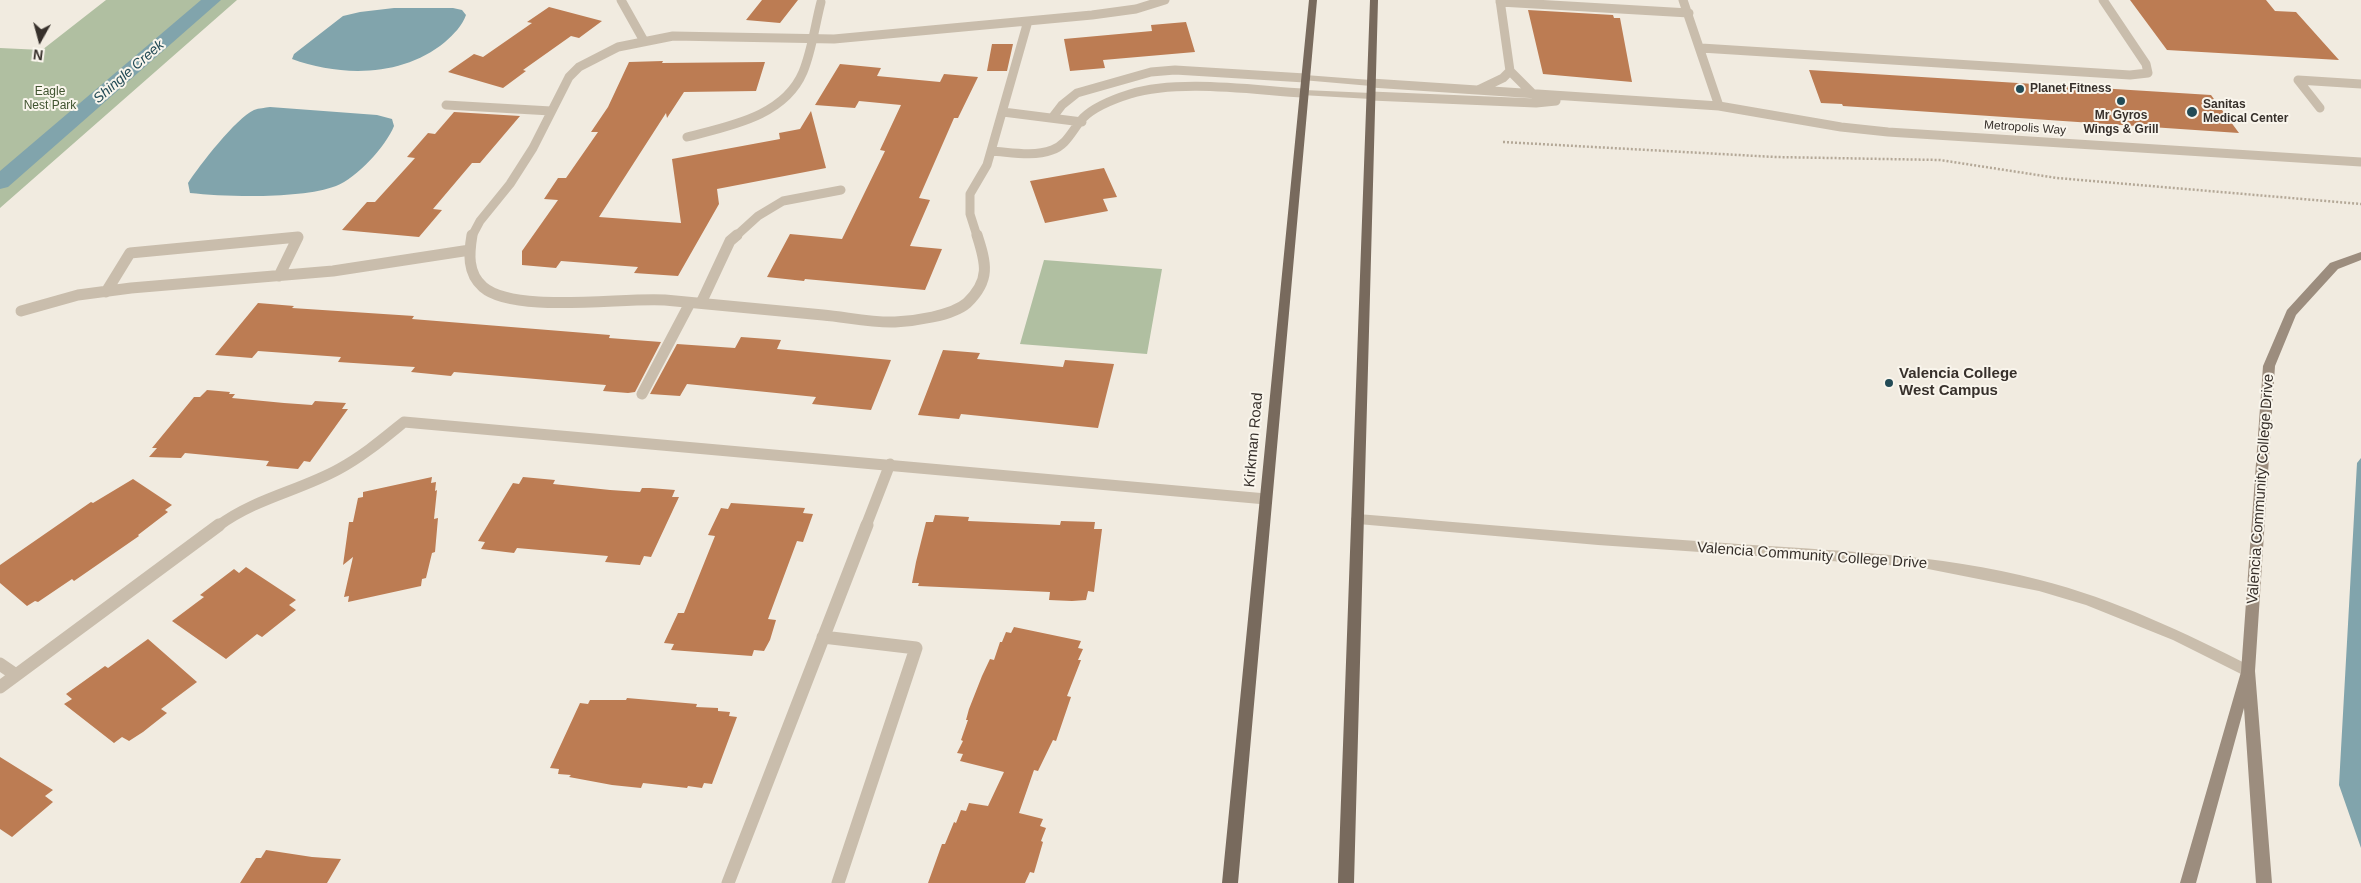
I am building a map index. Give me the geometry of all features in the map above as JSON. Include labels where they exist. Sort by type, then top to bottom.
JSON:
[{"type":"main road","name":"Kirkman Road","points":[[1230,883],[1313,0]]},
{"type":"main road","points":[[1346,883],[1374,0]]},
{"type":"street","points":[[1305,78],[1371,89]]},
{"type":"street","points":[[1304,93],[1371,89]]},
{"type":"street","name":"Valencia Community College Drive","points":[[2264,883],[2254,730],[2248,671],[2269,366],[2292,313],[2334,266],[2361,256]]},
{"type":"street","name":"Valencia Community College Drive","points":[[1358,519],[1627,542],[1918,562],[2039,585],[2089,600],[2178,636],[2248,671]]},
{"type":"street","name":"Valencia Community College Drive","points":[[2188,883],[2248,671]]},
{"type":"lane","points":[[621,0],[644,41]]},
{"type":"lane","points":[[1028,21],[987,166],[970,194],[970,214],[986,262],[982,284],[966,304],[943,315],[894,322],[662,300],[541,302],[507,298],[483,287],[468,260],[472,235],[533,148],[569,77],[579,67],[618,47],[672,36],[701,35],[834,39],[1136,9],[1165,0]]},
{"type":"lane","points":[[1640,0],[1642,11]]},
{"type":"lane","points":[[1684,0],[1691,27],[1701,48],[1719,106]]},
{"type":"lane","points":[[1701,48],[2130,75],[2148,73],[2146,64],[2102,0]]},
{"type":"lane","points":[[1533,94],[1510,71],[1500,1],[1689,14]]},
{"type":"lane","points":[[687,136],[734,124],[765,111],[786,96],[798,82],[805,68],[821,2]]},
{"type":"lane","points":[[1052,118],[1062,105],[1077,93],[1144,74],[1175,70],[1305,78]]},
{"type":"lane","points":[[1172,86],[1175,70]]},
{"type":"lane","points":[[1478,90],[1503,78],[1510,71]]},
{"type":"lane","points":[[2320,108],[2298,80],[2361,84]]},
{"type":"lane","points":[[991,151],[1048,152],[1059,147],[1072,135],[1086,115],[1120,97],[1153,87],[1172,86],[1304,93]]},
{"type":"lane","points":[[1371,89],[1478,90],[1585,99]]},
{"type":"lane","points":[[1371,89],[1536,103],[1585,99]]},
{"type":"lane","name":"Metropolis Way","points":[[1585,99],[1719,106],[1841,127],[1888,132],[2361,162]]},
{"type":"lane","points":[[446,105],[551,111]]},
{"type":"lane","points":[[1003,112],[1082,122]]},
{"type":"lane","points":[[642,394],[730,241],[758,216],[783,201],[841,190]]},
{"type":"lane","points":[[106,292],[130,253],[298,237],[279,276]]},
{"type":"lane","points":[[21,311],[78,295],[333,271],[470,250]]},
{"type":"lane","points":[[0,687],[238,511],[338,470],[372,449],[404,422],[1266,499]]},
{"type":"lane","points":[[728,883],[890,464]]},
{"type":"lane","points":[[823,637],[916,648],[838,883]]},
{"type":"lane","points":[[0,664],[16,675]]},
{"type":"path","points":[[1503,142],[1775,156],[1940,160],[2058,178],[2129,186],[2209,193],[2294,197],[2361,204]]},
{"type":"green space","name":"Eagle Nest Park","points":[[106,0],[237,0],[0,208],[0,48],[42,50]]},
{"type":"green space","points":[[1044,260],[1162,269],[1147,354],[1020,344]]},
{"type":"water","points":[[394,8],[453,8],[462,10],[466,15],[457,30],[445,42],[428,54],[391,68],[351,71],[311,65],[292,59],[294,54],[343,16]]},
{"type":"water","points":[[270,107],[377,115],[392,119],[394,126],[378,152],[353,176],[336,186],[285,195],[243,196],[190,193],[188,183],[228,132],[254,110]]},
{"type":"water","points":[[2361,458],[2361,848],[2339,785],[2357,463]]},
{"type":"building","points":[[762,0],[798,0],[780,23],[746,20]]},
{"type":"building","points":[[2130,0],[2266,0],[2275,11],[2296,12],[2339,60],[2167,50]]},
{"type":"building","points":[[549,7],[602,21],[579,38],[571,36],[523,70],[526,71],[503,88],[448,72],[474,54],[483,57],[532,23],[527,22]]},
{"type":"building","points":[[1528,10],[1613,15],[1614,18],[1620,18],[1632,82],[1543,74]]},
{"type":"building","points":[[1186,22],[1195,52],[1103,60],[1105,68],[1070,71],[1064,39],[1152,31],[1151,25]]},
{"type":"building","points":[[992,44],[1013,44],[1007,71],[987,71]]},
{"type":"building","points":[[663,61],[662,63],[765,62],[756,91],[684,92],[667,118],[666,113],[599,217],[681,223],[672,159],[780,139],[779,133],[800,129],[811,111],[826,168],[717,189],[719,204],[678,276],[634,273],[638,267],[561,261],[556,268],[522,265],[522,251],[558,200],[544,199],[558,178],[566,178],[598,132],[591,132],[608,107],[629,62]]},
{"type":"building","points":[[840,64],[881,68],[877,76],[940,82],[944,74],[978,77],[958,118],[954,118],[919,198],[930,200],[910,246],[942,249],[925,290],[767,277],[790,234],[842,239],[885,151],[880,150],[901,105],[859,101],[855,108],[815,105]]},
{"type":"building","points":[[1809,70],[2211,95],[2239,133],[1821,103]]},
{"type":"building","points":[[454,112],[520,116],[480,163],[472,163],[433,209],[442,210],[419,237],[342,230],[367,202],[375,202],[415,158],[407,157],[428,133],[435,134]]},
{"type":"building","points":[[1104,168],[1117,197],[1103,199],[1108,211],[1045,223],[1030,181]]},
{"type":"building","points":[[258,303],[294,306],[292,308],[414,316],[412,319],[610,335],[609,338],[661,342],[635,392],[628,393],[603,391],[606,385],[454,372],[451,376],[411,372],[415,367],[338,362],[341,357],[258,351],[252,358],[215,355]]},
{"type":"building","points":[[741,337],[781,340],[777,349],[891,360],[871,410],[812,404],[816,397],[687,384],[680,396],[650,394],[677,344],[735,348]]},
{"type":"building","points":[[943,350],[980,353],[977,359],[1063,367],[1065,360],[1114,364],[1098,428],[961,414],[959,419],[918,415]]},
{"type":"building","points":[[207,390],[230,392],[229,394],[235,394],[232,398],[284,403],[312,405],[315,401],[346,403],[342,409],[348,409],[310,462],[304,461],[298,469],[266,466],[269,461],[185,453],[181,458],[149,457],[157,448],[152,448],[194,397],[200,397]]},
{"type":"building","points":[[432,477],[431,483],[436,482],[435,491],[437,490],[434,519],[438,518],[435,552],[432,553],[426,578],[422,579],[421,586],[348,602],[349,596],[344,597],[353,557],[343,565],[349,522],[353,522],[358,498],[363,497],[363,492]]},
{"type":"building","points":[[523,477],[555,480],[553,484],[610,490],[640,492],[642,488],[650,488],[675,490],[672,497],[679,497],[651,557],[644,556],[640,565],[605,562],[608,556],[517,548],[514,553],[481,549],[485,542],[478,541],[513,483],[519,484]]},
{"type":"building","points":[[133,479],[172,505],[165,510],[168,512],[139,536],[74,581],[72,579],[38,602],[35,601],[27,606],[0,583],[0,565],[91,502],[93,503]]},
{"type":"building","points":[[731,503],[805,508],[803,513],[813,514],[803,542],[797,541],[768,619],[776,620],[770,640],[764,651],[754,650],[752,656],[671,650],[674,644],[664,643],[678,613],[684,613],[715,536],[708,535],[721,508],[728,509]]},
{"type":"building","points":[[935,515],[969,517],[968,521],[1060,525],[1061,521],[1095,522],[1094,529],[1102,529],[1094,592],[1088,591],[1086,600],[1072,601],[1049,600],[1050,592],[918,586],[919,583],[912,583],[916,562],[926,522],[933,522]]},
{"type":"building","points":[[246,567],[296,600],[289,605],[296,610],[262,637],[257,634],[226,659],[172,621],[204,597],[200,595],[234,569],[239,573]]},
{"type":"building","points":[[1014,627],[1081,641],[1078,648],[1083,649],[1078,660],[1081,660],[1067,696],[1071,697],[1056,741],[1053,740],[1038,771],[1034,770],[1019,813],[1043,819],[1040,826],[1046,828],[1034,873],[1030,872],[1025,883],[928,883],[942,844],[945,844],[961,810],[966,811],[969,803],[988,806],[1004,772],[960,761],[963,754],[957,753],[963,741],[961,740],[968,720],[966,720],[969,709],[982,676],[990,659],[994,660],[1000,642],[1002,642],[1006,632],[1011,633]]},
{"type":"building","points":[[148,639],[197,682],[161,709],[167,713],[143,732],[129,741],[122,737],[114,743],[64,704],[72,699],[66,694],[105,666],[108,668]]},
{"type":"building","points":[[627,698],[697,704],[696,707],[718,708],[718,711],[730,712],[729,716],[737,717],[712,784],[704,783],[702,788],[688,786],[687,788],[643,783],[641,788],[569,777],[571,775],[558,774],[559,769],[550,768],[580,703],[588,704],[590,700],[626,700]]},
{"type":"building","points":[[0,757],[53,790],[45,796],[53,802],[12,837],[0,829]]},
{"type":"building","points":[[266,850],[341,859],[327,883],[240,883],[256,858],[261,858]]},
{"type":"waterway","name":"Shingle Creek","points":[[0,182],[212,0]]},
{"type":"place","name":"Planet Fitness","points":[[2020,89]]},
{"type":"place","name":"Mr Gyros Wings & Grill","points":[[2121,101]]},
{"type":"place","name":"Sanitas Medical Center","points":[[2192,112]]},
{"type":"place","name":"Valencia College West Campus","points":[[1889,383]]}]
